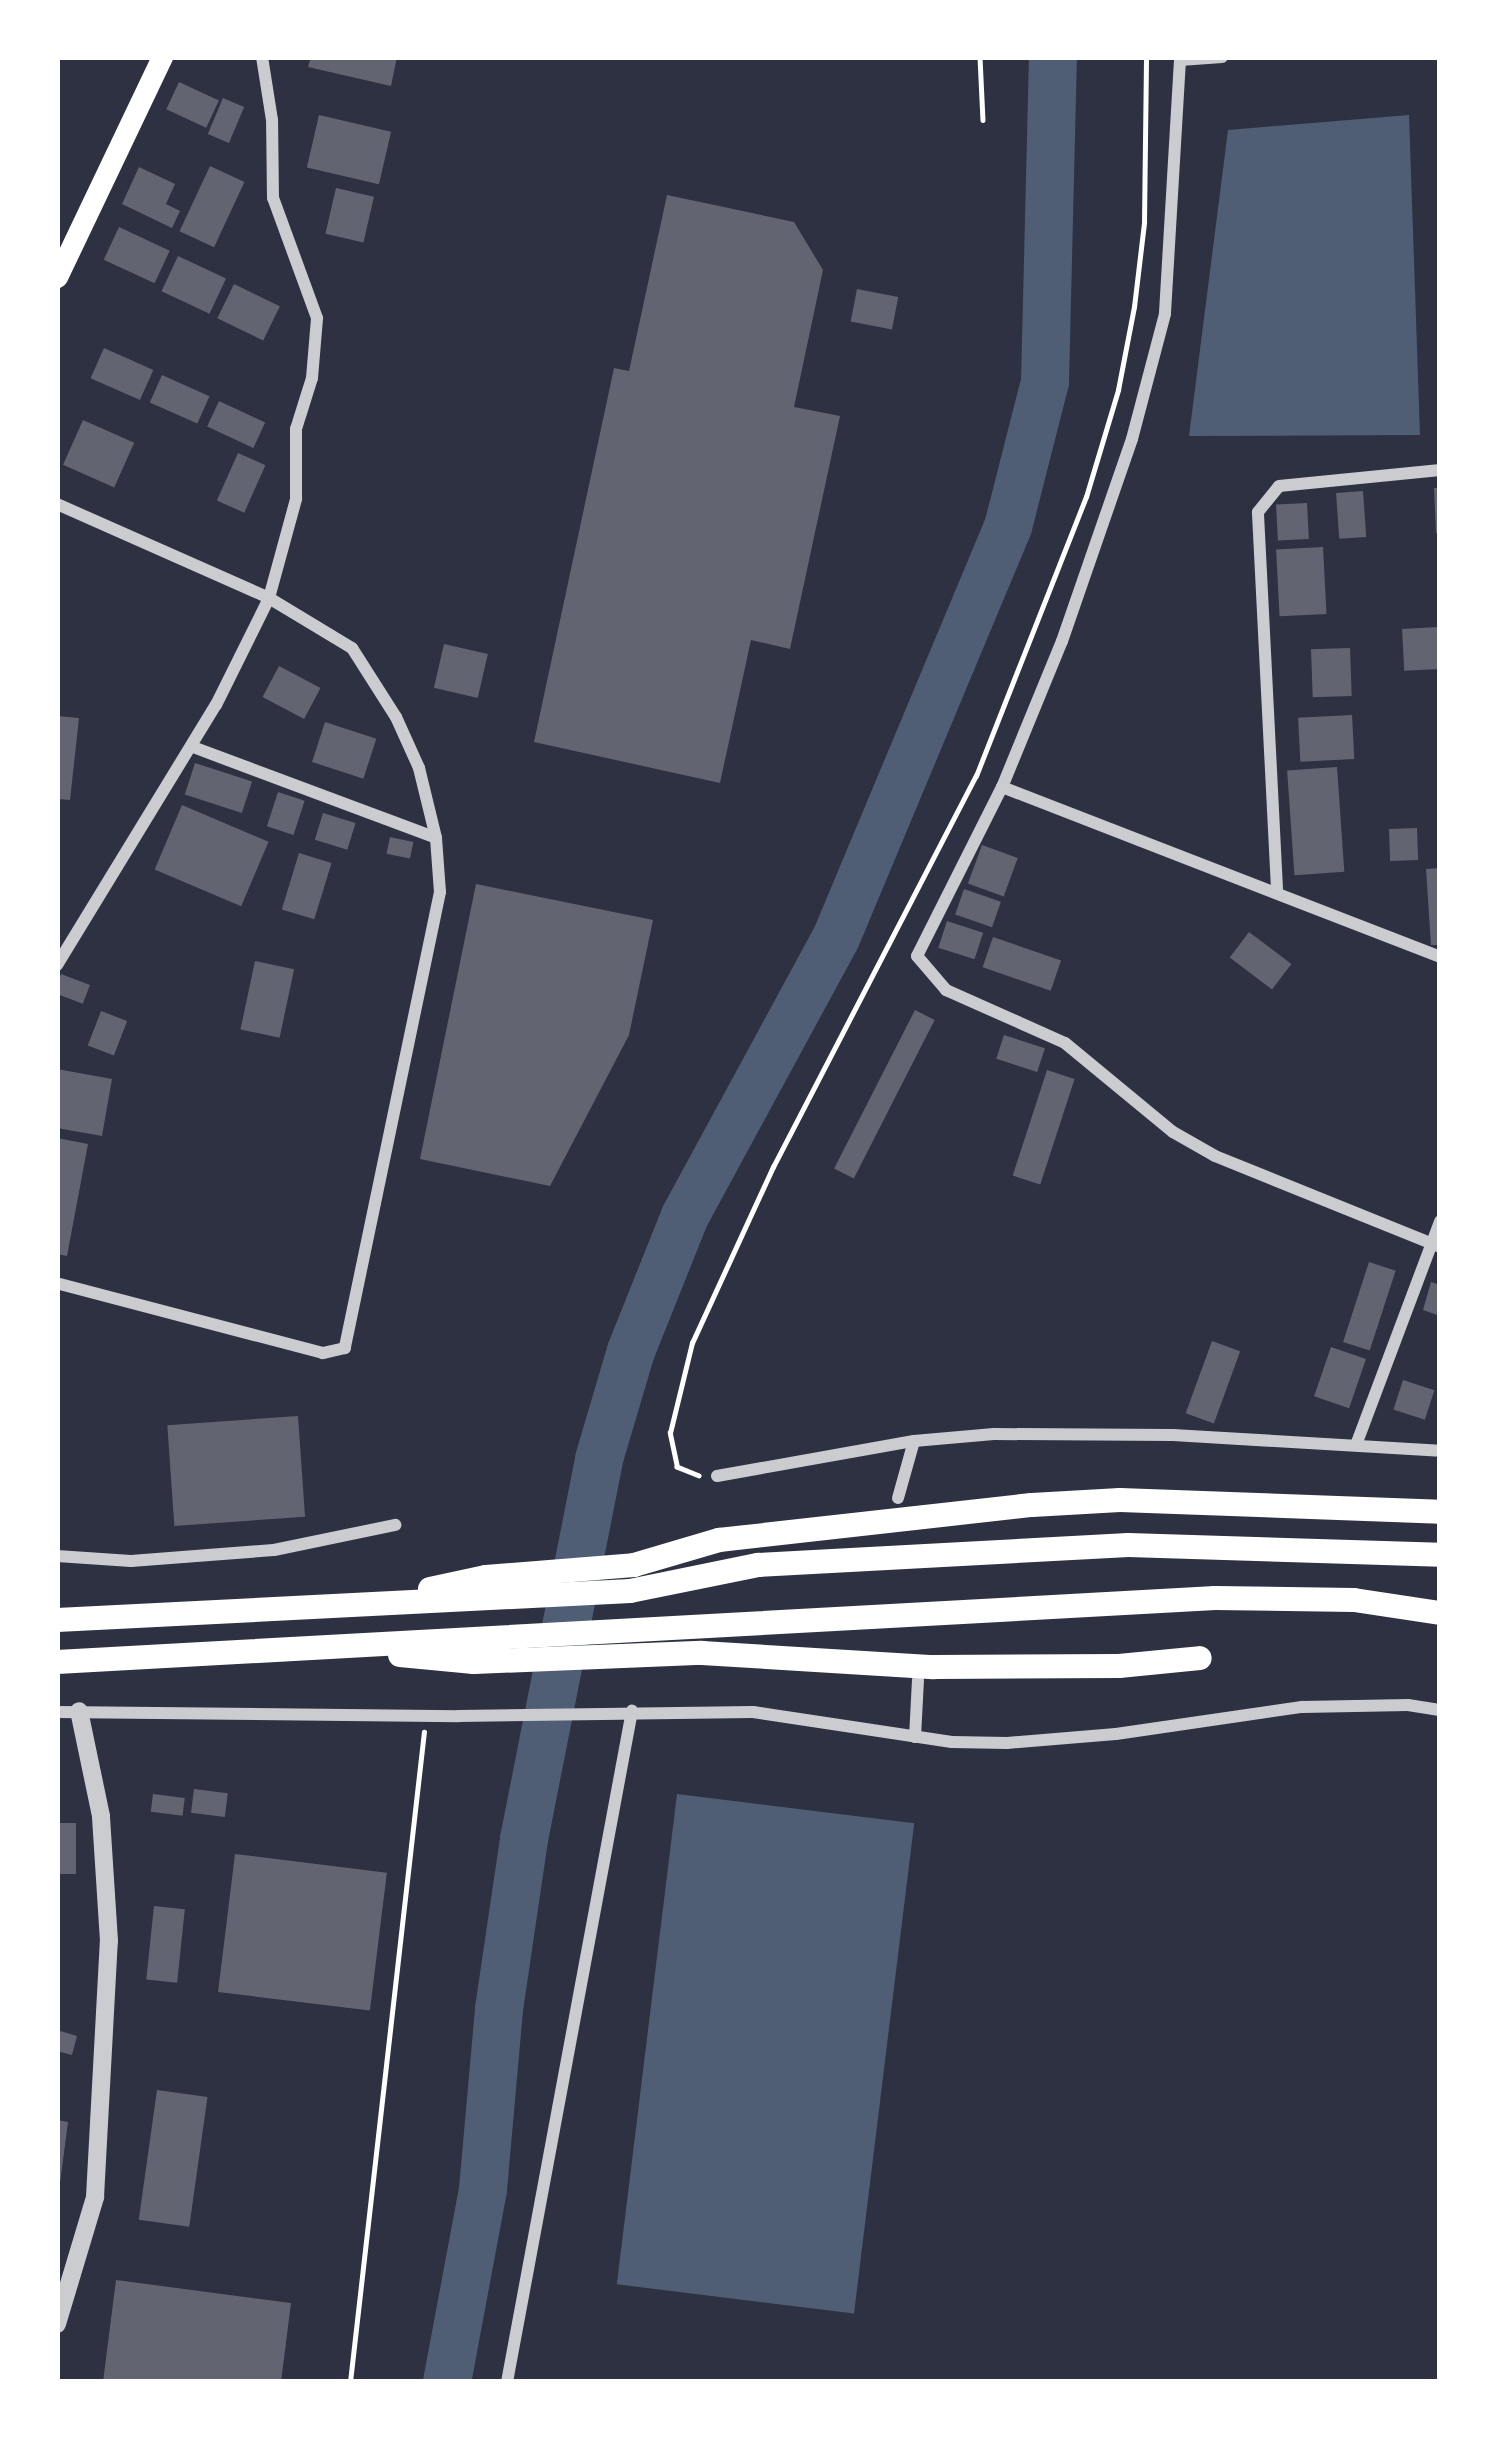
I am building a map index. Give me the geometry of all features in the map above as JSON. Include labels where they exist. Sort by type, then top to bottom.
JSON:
[{"type":"highway","points":[[57,1621],[348,1606],[634,1565],[719,1540],[1098,1501],[1294,1502],[1440,1512]]},
{"type":"highway","points":[[485,1588],[630,1591],[758,1565],[1127,1545],[1440,1555]]},
{"type":"highway","points":[[57,1662],[324,1648],[475,1650],[622,1643],[1215,1598],[1354,1600],[1440,1613]]},
{"type":"highway","points":[[622,1643],[702,1653],[934,1666],[1119,1666],[1200,1658]]},
{"type":"main road","points":[[57,277],[162,57]]},
{"type":"street","points":[[57,965],[193,747],[269,598],[296,499],[296,429],[317,338],[317,318],[273,198],[272,120],[262,57]]},
{"type":"street","points":[[1222,57],[1180,60],[1165,314],[1132,439],[1002,787],[916,949],[920,963],[946,990],[1065,1043],[1173,1132],[1215,1156],[1435,1245]]},
{"type":"street","points":[[1277,889],[1258,512],[1279,486],[1440,470]]},
{"type":"street","points":[[57,504],[269,598],[352,648],[396,717],[419,768],[436,838],[440,892],[344,1348],[323,1353],[57,1283]]},
{"type":"street","points":[[193,747],[436,838]]},
{"type":"street","points":[[1002,787],[1079,821],[1277,889],[1440,957]]},
{"type":"street","points":[[1356,1445],[1435,1245],[1440,1221]]},
{"type":"street","points":[[717,1477],[914,1441],[1080,1432],[1440,1450]]},
{"type":"street","points":[[898,1498],[914,1441]]},
{"type":"street","points":[[57,1556],[131,1561],[274,1550],[395,1525]]},
{"type":"street","points":[[915,1737],[918,1680]]},
{"type":"street","points":[[57,1712],[459,1716],[753,1712],[915,1737],[1067,1740],[1301,1707],[1408,1705],[1440,1710]]},
{"type":"street","points":[[57,2324],[95,2197],[109,1942],[101,1816],[79,1711]]},
{"type":"street","points":[[507,2382],[632,1711]]},
{"type":"path","points":[[980,57],[983,120]]},
{"type":"path","points":[[717,1477],[685,1474],[672,1450],[670,1433],[692,1343],[773,1167],[976,776],[1086,497],[1118,390],[1134,307],[1144,223],[1146,57]]},
{"type":"path","points":[[350,2382],[426,1715]]},
{"type":"water","points":[[1409,115],[1420,435],[1189,436],[1228,130]]},
{"type":"water","points":[[677,1794],[914,1823],[854,2313],[617,2284]]},
{"type":"building","points":[[311,57],[397,57],[391,86],[308,67]]},
{"type":"building","points":[[179,82],[219,101],[206,128],[166,109]]},
{"type":"building","points":[[223,98],[244,107],[229,143],[208,134]]},
{"type":"building","points":[[319,115],[391,132],[379,184],[307,168]]},
{"type":"building","points":[[210,166],[244,182],[214,247],[180,231]]},
{"type":"building","points":[[139,167],[175,184],[166,204],[180,211],[172,228],[122,204]]},
{"type":"building","points":[[336,188],[374,197],[363,243],[325,234]]},
{"type":"building","points":[[667,195],[794,222],[823,270],[794,407],[840,416],[790,649],[751,640],[720,783],[534,742],[614,368],[629,371]]},
{"type":"building","points":[[119,227],[170,251],[155,283],[104,260]]},
{"type":"building","points":[[178,256],[226,278],[210,314],[162,291]]},
{"type":"building","points":[[234,284],[280,306],[263,341],[217,318]]},
{"type":"building","points":[[857,289],[898,297],[892,329],[851,321]]},
{"type":"building","points":[[104,348],[153,370],[140,400],[91,378]]},
{"type":"building","points":[[162,375],[210,396],[197,424],[150,402]]},
{"type":"building","points":[[219,401],[265,423],[253,448],[207,426]]},
{"type":"building","points":[[83,420],[134,443],[114,488],[63,465]]},
{"type":"building","points":[[238,453],[265,465],[244,513],[217,501]]},
{"type":"building","points":[[1434,488],[1440,488],[1440,533],[1436,533]]},
{"type":"building","points":[[1363,491],[1366,537],[1339,539],[1336,493]]},
{"type":"building","points":[[1307,503],[1309,539],[1278,541],[1276,505]]},
{"type":"building","points":[[1323,547],[1327,614],[1280,616],[1276,549]]},
{"type":"building","points":[[1438,627],[1440,669],[1404,671],[1402,629]]},
{"type":"building","points":[[444,644],[488,654],[478,698],[434,688]]},
{"type":"building","points":[[1350,648],[1352,696],[1313,697],[1311,649]]},
{"type":"building","points":[[279,666],[320,688],[304,719],[263,697]]},
{"type":"building","points":[[1352,715],[1354,759],[1300,762],[1298,718]]},
{"type":"building","points":[[57,716],[79,718],[70,800],[57,799]]},
{"type":"building","points":[[325,722],[376,739],[363,779],[312,762]]},
{"type":"building","points":[[195,763],[252,782],[242,813],[185,794]]},
{"type":"building","points":[[1337,767],[1344,872],[1294,875],[1287,770]]},
{"type":"building","points":[[278,792],[305,801],[294,835],[267,826]]},
{"type":"building","points":[[182,805],[269,842],[241,906],[155,869]]},
{"type":"building","points":[[323,813],[356,823],[347,850],[315,840]]},
{"type":"building","points":[[1417,828],[1418,860],[1390,861],[1389,829]]},
{"type":"building","points":[[390,837],[413,842],[410,859],[386,854]]},
{"type":"building","points":[[982,845],[1018,858],[1004,897],[968,884]]},
{"type":"building","points":[[299,853],[332,863],[314,919],[282,909]]},
{"type":"building","points":[[1440,868],[1440,945],[1431,945],[1426,869]]},
{"type":"building","points":[[476,884],[653,920],[629,1035],[550,1186],[420,1159]]},
{"type":"building","points":[[964,889],[1001,902],[992,927],[955,915]]},
{"type":"building","points":[[947,921],[983,933],[974,959],[938,948]]},
{"type":"building","points":[[1249,932],[1291,964],[1272,989],[1230,958]]},
{"type":"building","points":[[993,937],[1061,960],[1051,991],[983,967]]},
{"type":"building","points":[[255,961],[294,969],[280,1038],[240,1029]]},
{"type":"building","points":[[61,974],[90,985],[83,1004],[57,994]]},
{"type":"building","points":[[915,1010],[935,1020],[854,1179],[834,1169]]},
{"type":"building","points":[[101,1011],[127,1021],[114,1056],[88,1046]]},
{"type":"building","points":[[1004,1035],[1045,1048],[1037,1072],[996,1059]]},
{"type":"building","points":[[57,1069],[112,1079],[102,1136],[57,1128]]},
{"type":"building","points":[[1047,1070],[1075,1079],[1040,1185],[1013,1176]]},
{"type":"building","points":[[57,1138],[88,1144],[67,1256],[57,1254]]},
{"type":"building","points":[[1369,1262],[1396,1271],[1370,1351],[1343,1342]]},
{"type":"building","points":[[1431,1282],[1440,1285],[1440,1316],[1423,1310]]},
{"type":"building","points":[[1212,1341],[1240,1351],[1214,1424],[1186,1413]]},
{"type":"building","points":[[1331,1347],[1366,1359],[1349,1408],[1314,1396]]},
{"type":"building","points":[[1403,1380],[1434,1390],[1425,1420],[1393,1409]]},
{"type":"building","points":[[298,1416],[305,1517],[174,1526],[167,1425]]},
{"type":"building","points":[[194,1789],[228,1793],[225,1817],[191,1813]]},
{"type":"building","points":[[153,1794],[185,1798],[183,1816],[151,1812]]},
{"type":"building","points":[[57,1823],[76,1823],[76,1874],[57,1874]]},
{"type":"building","points":[[235,1854],[387,1873],[370,2011],[218,1992]]},
{"type":"building","points":[[154,1906],[185,1909],[177,1983],[146,1980]]},
{"type":"building","points":[[57,2030],[77,2036],[72,2055],[57,2051]]},
{"type":"building","points":[[157,2090],[208,2097],[189,2227],[139,2220]]},
{"type":"building","points":[[57,2120],[68,2122],[60,2183],[57,2182]]},
{"type":"building","points":[[116,2280],[291,2303],[281,2382],[103,2382]]},
{"type":"waterway","points":[[447,2382],[483,2189],[499,2009],[524,1839],[599,1459],[631,1351],[685,1216],[836,938],[1008,527],[1045,382],[1053,57]]}]
